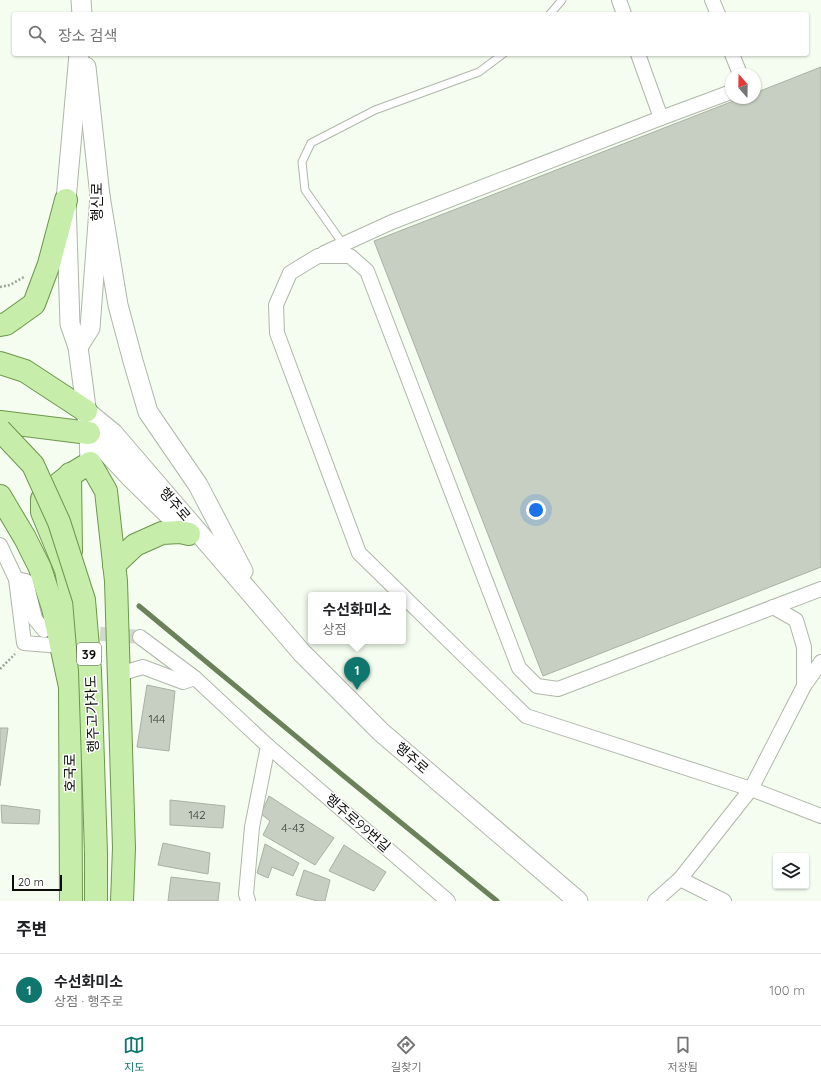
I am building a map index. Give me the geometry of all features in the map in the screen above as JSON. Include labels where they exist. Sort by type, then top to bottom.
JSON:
[{"type":"main road","points":[[81,0],[82,12]]},
{"type":"main road","points":[[79,56],[66,200],[70,324],[78,347],[89,433],[90,464],[106,491],[116,581],[124,848],[122,901]]},
{"type":"main road","name":"행신로","points":[[78,347],[90,328],[100,196],[85,56]]},
{"type":"main road","points":[[100,196],[118,305],[132,361],[148,412],[198,485],[260,602]]},
{"type":"main road","points":[[0,325],[6,324],[34,304],[49,264],[66,200]]},
{"type":"main road","points":[[0,363],[25,372],[86,411]]},
{"type":"main road","name":"행주로","points":[[86,411],[114,433],[260,602],[302,653],[381,732],[578,901]]},
{"type":"main road","points":[[0,422],[89,433]]},
{"type":"main road","name":"행주고가차도","points":[[0,430],[33,466],[59,522],[84,600],[90,671],[96,853],[96,901]]},
{"type":"main road","name":"행주로","points":[[89,433],[131,478],[260,602]]},
{"type":"main road","points":[[72,602],[66,570],[42,512],[42,499],[70,474],[90,464]]},
{"type":"main road","points":[[70,474],[74,638],[70,687]]},
{"type":"main road","name":"호국로","points":[[0,496],[25,538],[40,568],[54,608],[70,687],[71,901]]},
{"type":"main road","points":[[114,565],[135,545],[162,533],[180,532],[189,534]]},
{"type":"street","points":[[619,0],[623,12]]},
{"type":"street","points":[[712,0],[717,12]]},
{"type":"street","points":[[639,56],[661,118]]},
{"type":"street","points":[[733,56],[738,68]]},
{"type":"street","points":[[400,592],[359,553],[277,333],[276,304],[290,273],[318,256],[392,222],[725,94]]},
{"type":"street","points":[[318,256],[350,256],[367,271],[519,668],[537,686],[558,689],[821,589]]},
{"type":"street","points":[[0,545],[16,579],[24,643],[62,646]]},
{"type":"street","points":[[16,579],[26,581],[35,619],[44,630]]},
{"type":"street","points":[[406,598],[526,716],[751,789],[821,816]]},
{"type":"street","points":[[773,607],[796,620],[804,647],[804,686]]},
{"type":"street","name":"행주로99번길","points":[[140,637],[195,678],[268,746],[448,901]]},
{"type":"street","points":[[656,901],[680,878],[751,789],[804,686],[821,662]]},
{"type":"street","points":[[119,674],[143,667],[183,682],[195,678]]},
{"type":"street","points":[[248,901],[246,894],[252,827],[268,746]]},
{"type":"street","points":[[680,878],[724,901]]},
{"type":"lane","points":[[552,12],[562,0]]},
{"type":"lane","points":[[343,244],[305,190],[302,162],[311,143],[375,110],[480,72],[500,56]]},
{"type":"path","points":[[0,669],[24,643]]},
{"type":"building","points":[[821,67],[821,567],[543,676],[374,241],[726,104],[761,104],[761,91]]},
{"type":"building","points":[[147,685],[175,691],[169,751],[137,747]]},
{"type":"building","points":[[0,728],[8,728],[0,786]]},
{"type":"building","points":[[269,796],[334,838],[315,865],[263,835],[270,821],[261,814]]},
{"type":"building","points":[[170,800],[225,806],[223,828],[170,825]]},
{"type":"building","points":[[1,805],[40,810],[39,824],[2,823]]},
{"type":"building","points":[[163,843],[210,853],[208,874],[158,865]]},
{"type":"building","points":[[265,844],[299,863],[293,876],[272,867],[268,878],[257,873]]},
{"type":"building","points":[[344,845],[386,872],[374,891],[329,871]]},
{"type":"building","points":[[304,870],[330,880],[325,901],[317,901],[296,895]]},
{"type":"building","points":[[171,877],[220,883],[218,901],[168,901]]},
{"type":"waterway","points":[[139,606],[497,901]]},
{"type":"tunnel","points":[[79,632],[140,637]]},
{"type":"place","name":"수선화미소","points":[[357,690]]}]
